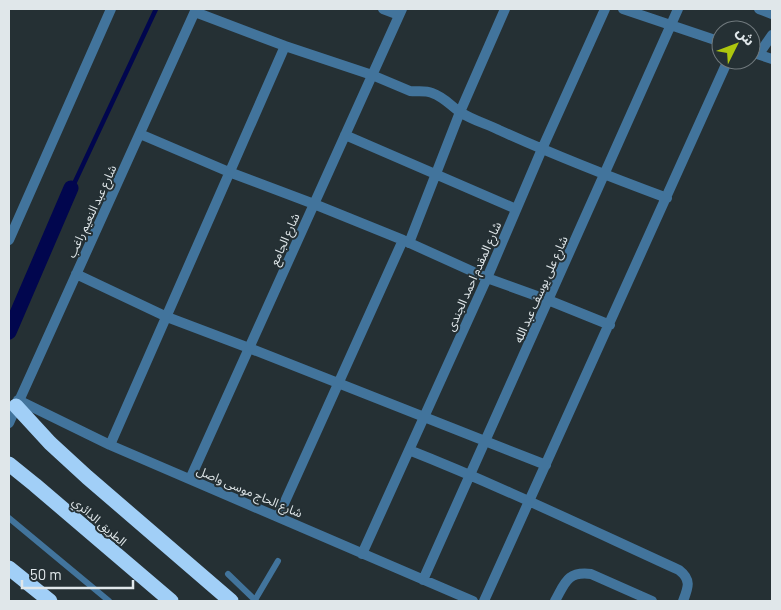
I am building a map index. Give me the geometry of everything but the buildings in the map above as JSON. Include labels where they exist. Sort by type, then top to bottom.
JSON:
[{"type":"highway","points":[[17,403],[50,443],[74,466],[231,601]]},
{"type":"highway","name":"الطريق الدائري","points":[[9,464],[171,601]]},
{"type":"highway","points":[[9,568],[50,601]]},
{"type":"street","points":[[9,240],[111,9]]},
{"type":"street","points":[[382,9],[400,12]]},
{"type":"street","points":[[278,518],[406,242],[436,174],[460,112],[506,9]]},
{"type":"street","name":"شارع المقدم احمد الجندى","points":[[362,554],[487,278],[605,9]]},
{"type":"street","points":[[623,9],[711,39]]},
{"type":"street","name":"شارع على يوسف عبد الله","points":[[423,580],[678,9]]},
{"type":"street","points":[[759,9],[772,14]]},
{"type":"street","points":[[195,10],[285,46],[372,75],[410,91],[425,90],[432,92],[460,112],[542,149],[667,198]]},
{"type":"street","name":"شارع عبد النعيم راغب","points":[[9,423],[195,10]]},
{"type":"street","name":"شارع الجامع","points":[[190,479],[400,12]]},
{"type":"street","points":[[761,47],[772,35]]},
{"type":"street","points":[[110,445],[285,46]]},
{"type":"street","points":[[484,601],[724,70]]},
{"type":"street","points":[[140,134],[229,172],[314,204],[406,242],[487,278],[610,325]]},
{"type":"street","points":[[345,135],[516,209]]},
{"type":"street","points":[[76,274],[167,317],[546,465]]},
{"type":"street","name":"شارع الحاج موسى واصل","points":[[17,403],[278,518],[473,601]]},
{"type":"street","points":[[409,450],[470,474],[679,570],[684,574],[688,585],[683,601]]},
{"type":"street","points":[[555,601],[571,576],[580,573],[591,574],[652,601]]},
{"type":"lane","points":[[9,518],[109,601]]},
{"type":"lane","points":[[228,574],[255,601],[278,561]]},
{"type":"waterway","points":[[65,203],[156,9]]},
{"type":"waterway","points":[[9,332],[71,188]]}]
